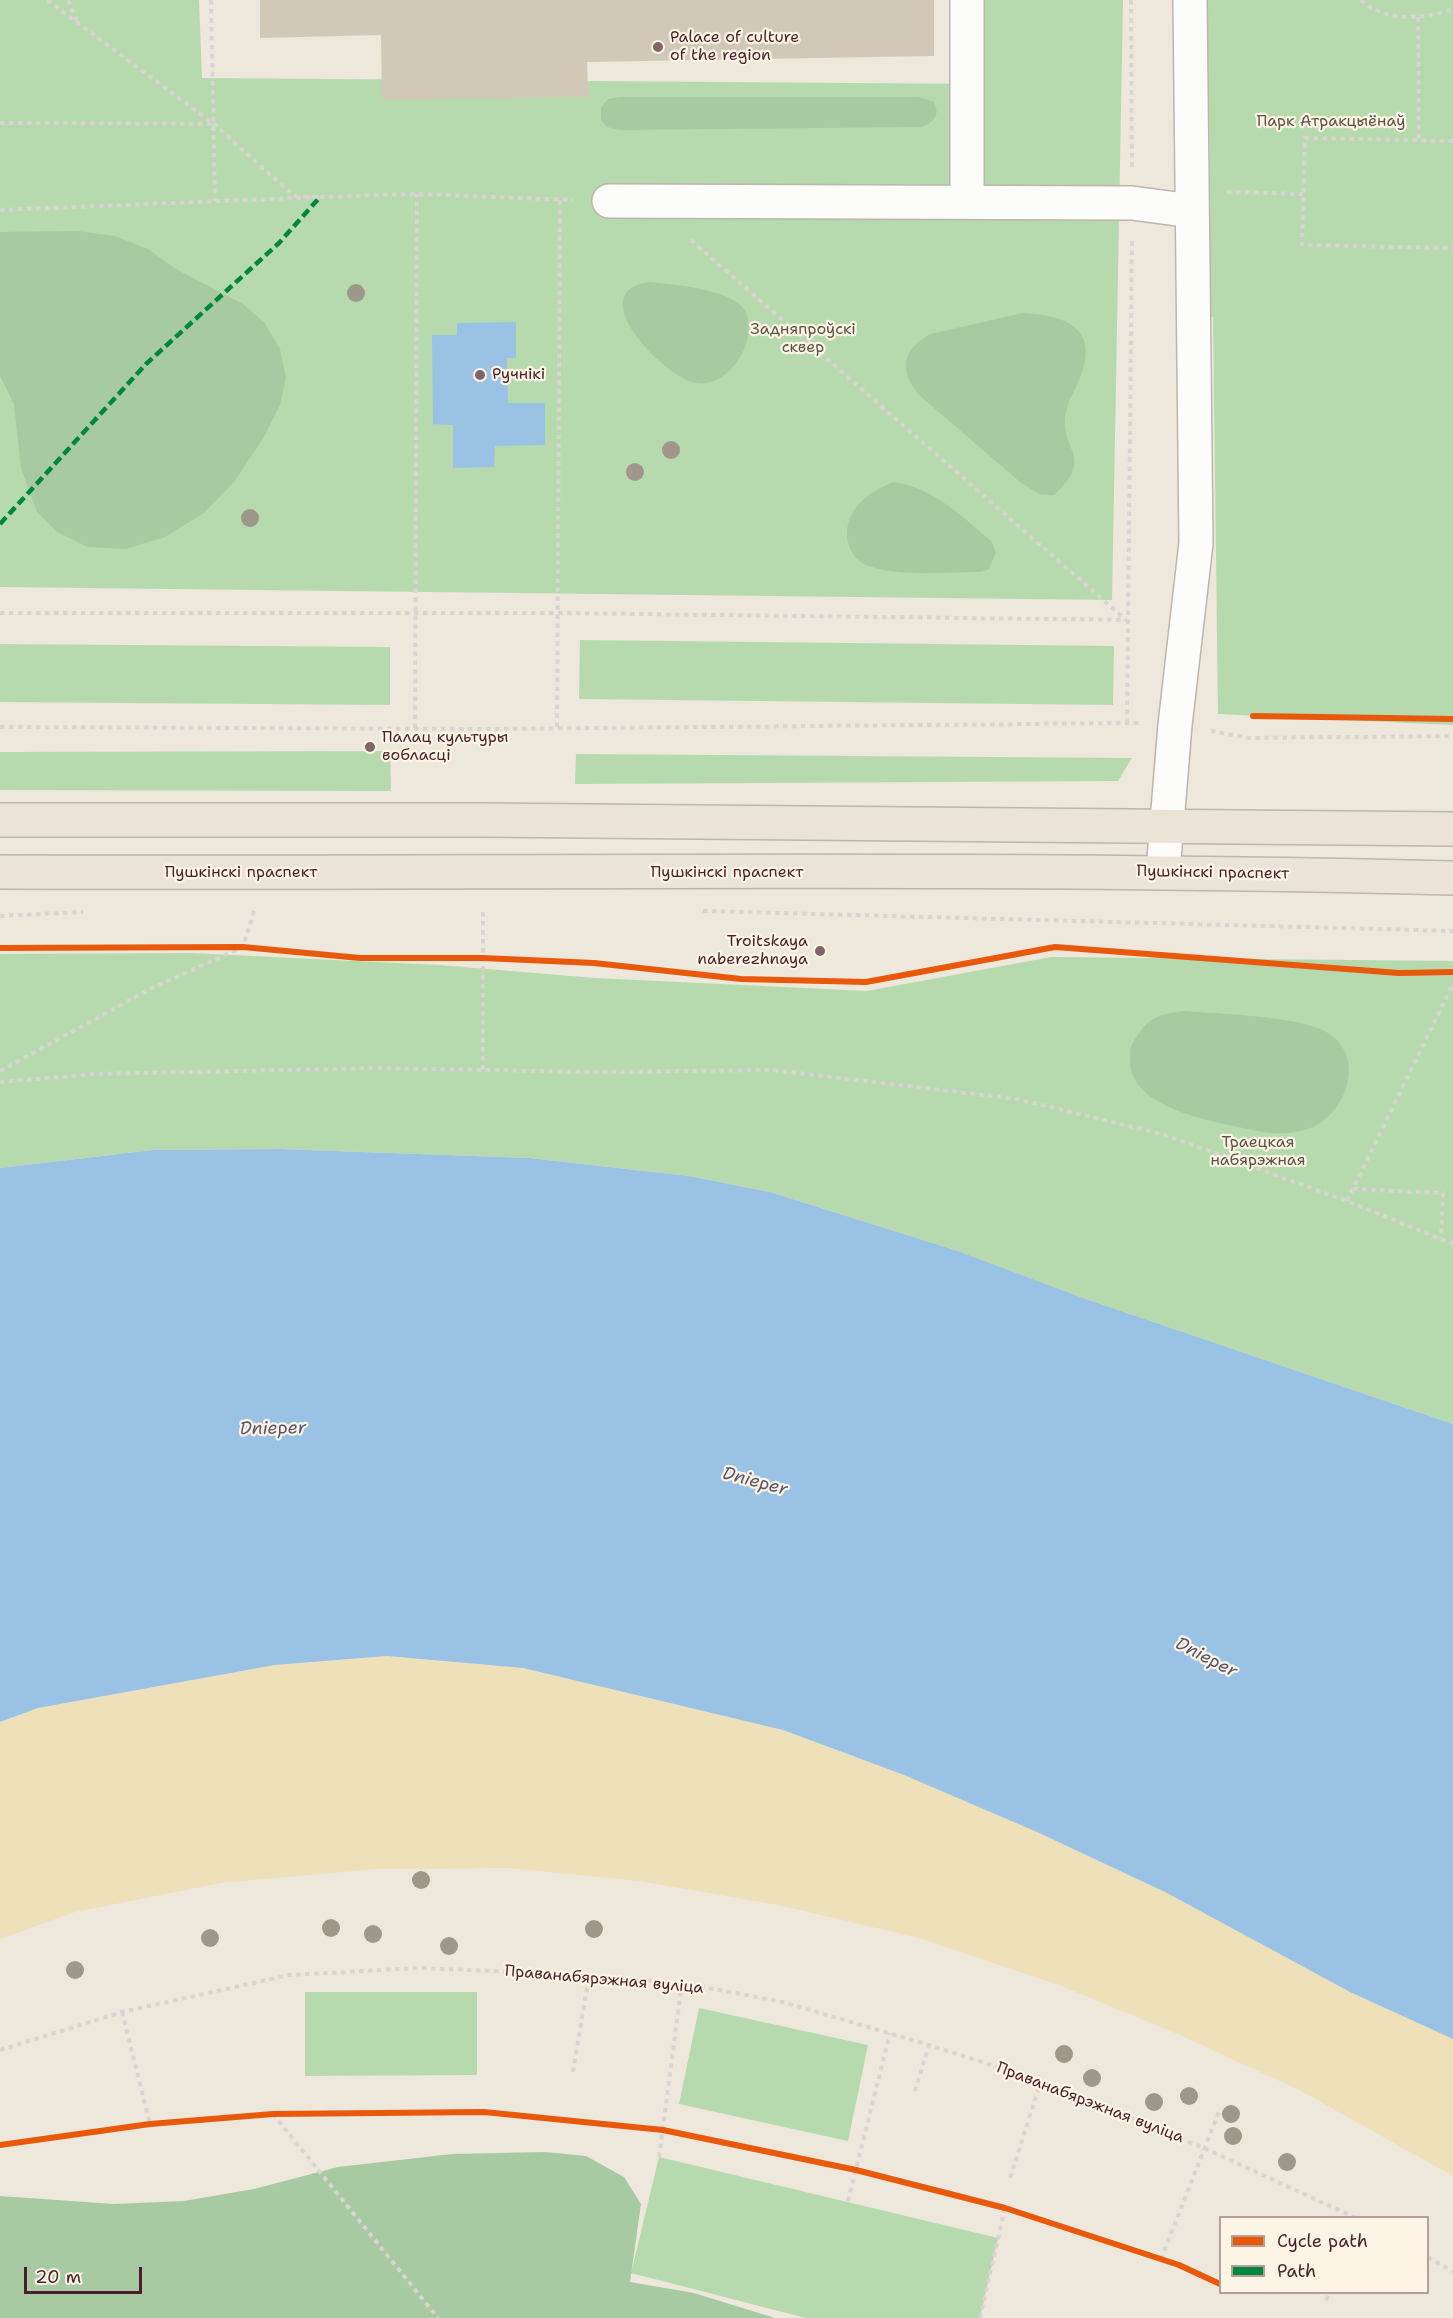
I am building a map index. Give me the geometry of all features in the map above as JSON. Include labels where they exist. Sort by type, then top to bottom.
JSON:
[{"type":"main road","points":[[0,820],[482,820],[1453,829]]},
{"type":"main road","name":"Пушкінскі праспект","points":[[0,872],[482,874],[1163,871],[1453,878]]},
{"type":"lane","points":[[967,0],[967,202]]},
{"type":"lane","points":[[1163,871],[1165,828],[1173,771],[1175,724],[1196,543],[1190,0]]},
{"type":"lane","points":[[609,201],[1132,204],[1191,201]]},
{"type":"path","points":[[47,0],[214,124],[294,196],[320,197]]},
{"type":"path","points":[[68,0],[78,23]]},
{"type":"path","points":[[211,0],[215,201]]},
{"type":"path","points":[[1126,723],[1132,204],[1131,0]]},
{"type":"path","points":[[1361,0],[1395,16],[1428,17],[1453,9]]},
{"type":"path","points":[[1418,17],[1419,141]]},
{"type":"path","points":[[0,123],[214,124]]},
{"type":"path","points":[[1453,141],[1305,138],[1302,245],[1453,248]]},
{"type":"path","points":[[415,728],[417,194]]},
{"type":"path","points":[[0,210],[417,194],[609,201]]},
{"type":"path","points":[[1191,201],[1304,194]]},
{"type":"path","points":[[557,727],[560,199]]},
{"type":"path","points":[[646,201],[1127,620]]},
{"type":"path","points":[[0,613],[416,615],[558,613],[1127,620]]},
{"type":"path","points":[[0,727],[415,728],[1126,723],[1175,724],[1250,738],[1453,736]]},
{"type":"path","points":[[242,911],[266,911]]},
{"type":"path","points":[[0,1071],[152,988],[243,947],[254,911]]},
{"type":"path","points":[[701,911],[1453,931]]},
{"type":"path","points":[[0,916],[89,912]]},
{"type":"path","points":[[471,912],[494,912]]},
{"type":"path","points":[[483,912],[483,1070]]},
{"type":"path","points":[[220,947],[255,948]]},
{"type":"path","points":[[471,958],[494,958]]},
{"type":"path","points":[[1347,1201],[1453,984]]},
{"type":"path","points":[[0,1083],[106,1074],[377,1068],[772,1070],[1017,1099],[1162,1134],[1347,1201],[1453,1244]]},
{"type":"path","points":[[1353,1189],[1443,1193],[1441,1239]]},
{"type":"path","points":[[573,2072],[589,1976]]},
{"type":"path","points":[[659,2157],[682,1983]]},
{"type":"path","points":[[122,2012],[150,2124]]},
{"type":"path","points":[[848,2201],[890,2033]]},
{"type":"path","points":[[915,2091],[929,2045]]},
{"type":"path","points":[[1010,2178],[1041,2081]]},
{"type":"path","points":[[1161,2259],[1220,2109]]},
{"type":"path","points":[[273,2114],[438,2318]]},
{"type":"path","points":[[262,2115],[285,2114]]},
{"type":"path","points":[[138,2125],[161,2123]]},
{"type":"path","points":[[652,2128],[674,2132]]},
{"type":"path","points":[[845,2168],[868,2173]]},
{"type":"path","points":[[993,2205],[1016,2212]]},
{"type":"path","points":[[980,2318],[1005,2208]]},
{"type":"path","points":[[1149,2255],[1170,2262]]},
{"type":"path","points":[[1429,2258],[1453,2272]]},
{"type":"path","points":[[1326,2300],[1329,2294]]},
{"type":"green space","name":"Задняпроўскі сквер","points":[[0,0],[199,0],[202,78],[979,84],[980,0],[1123,0],[1112,600],[0,587]]},
{"type":"green space","name":"Парк Атракцыёнаў","points":[[1207,0],[1453,0],[1453,725],[1218,714],[1213,317],[1207,316],[1210,168]]},
{"type":"green space","points":[[621,97],[919,97],[934,102],[936,114],[930,123],[922,127],[620,130],[607,127],[601,120],[601,108],[608,99]]},
{"type":"green space","points":[[77,231],[115,236],[148,249],[176,269],[243,304],[264,322],[280,349],[286,377],[280,405],[264,437],[234,482],[204,513],[165,537],[126,549],[88,547],[57,532],[37,512],[21,468],[14,404],[0,376],[0,232]]},
{"type":"green space","points":[[650,282],[708,291],[738,303],[746,314],[749,327],[747,342],[732,369],[720,378],[706,383],[692,382],[663,364],[647,349],[625,315],[623,300],[631,289]]},
{"type":"green space","points":[[1023,313],[1061,320],[1079,332],[1084,342],[1086,354],[1083,369],[1069,401],[1065,425],[1075,462],[1067,482],[1054,495],[1039,494],[1020,482],[919,395],[906,369],[906,361],[913,347],[930,334]]},
{"type":"green space","points":[[893,482],[934,496],[991,541],[996,552],[989,569],[980,572],[894,572],[869,566],[858,560],[848,544],[847,531],[851,517],[865,498]]},
{"type":"green space","points":[[580,640],[1114,646],[1113,705],[579,699]]},
{"type":"green space","points":[[0,644],[390,647],[390,705],[0,702]]},
{"type":"green space","points":[[390,751],[391,791],[0,790],[0,752]]},
{"type":"green space","points":[[576,754],[1132,758],[1118,781],[575,784]]},
{"type":"green space","name":"Траецкая набярэжная","points":[[190,953],[439,965],[595,978],[867,991],[1051,957],[1453,961],[1453,1424],[1086,1299],[958,1251],[770,1192],[689,1176],[529,1158],[279,1149],[153,1150],[0,1168],[0,954]]},
{"type":"green space","points":[[1185,1011],[1280,1019],[1316,1027],[1328,1033],[1339,1043],[1346,1055],[1349,1068],[1348,1082],[1336,1108],[1315,1126],[1292,1133],[1276,1133],[1217,1123],[1176,1110],[1158,1101],[1143,1090],[1133,1075],[1131,1047],[1139,1033],[1155,1018]]},
{"type":"green space","points":[[305,1992],[477,1992],[477,2075],[305,2076]]},
{"type":"green space","points":[[699,2008],[868,2045],[848,2141],[679,2104]]},
{"type":"green space","points":[[545,2152],[586,2156],[624,2177],[641,2204],[630,2282],[694,2293],[775,2318],[0,2318],[0,2196],[114,2204],[184,2201],[254,2189],[338,2167],[452,2154]]},
{"type":"green space","points":[[659,2157],[998,2238],[980,2318],[806,2318],[631,2273]]},
{"type":"sand","points":[[387,1656],[523,1668],[783,1730],[904,1775],[1037,1832],[1167,1893],[1350,1992],[1453,2039],[1453,2176],[1301,2091],[1180,2035],[1059,1985],[919,1938],[778,1905],[639,1881],[508,1868],[376,1869],[221,1883],[75,1912],[0,1939],[0,1722],[38,1708],[275,1665]]},
{"type":"water","points":[[516,322],[516,358],[507,358],[508,403],[545,403],[545,445],[495,446],[494,467],[453,468],[453,425],[433,424],[432,335],[457,335],[457,323]]},
{"type":"water","name":"Dnieper","points":[[279,1149],[529,1158],[689,1176],[770,1192],[958,1251],[1086,1299],[1453,1424],[1453,2039],[1350,1992],[1167,1893],[1037,1832],[904,1775],[783,1730],[523,1668],[387,1656],[275,1665],[38,1708],[0,1722],[0,1168],[153,1150]]},
{"type":"building","name":"Palace of culture of the region","points":[[260,0],[934,0],[934,56],[587,62],[588,97],[382,100],[381,35],[260,38]]},
{"type":"marked path","points":[[0,524],[146,364],[279,243],[320,197]]},
{"type":"cycle path","points":[[1253,716],[1453,719]]},
{"type":"cycle path","points":[[0,948],[243,947],[360,958],[483,958],[594,963],[741,979],[866,982],[1055,947],[1399,973],[1453,972]]},
{"type":"cycle path","points":[[0,2145],[150,2124],[273,2114],[484,2112],[663,2130],[856,2170],[1005,2208],[1179,2265],[1219,2284]]},
{"type":"place","name":"Palace of culture of the region","points":[[658,47]]},
{"type":"place","name":"Ручнікі","points":[[480,375]]},
{"type":"place","name":"Палац культуры вобласці","points":[[370,747]]},
{"type":"place","name":"Troitskaya naberezhnaya","points":[[820,951]]}]
